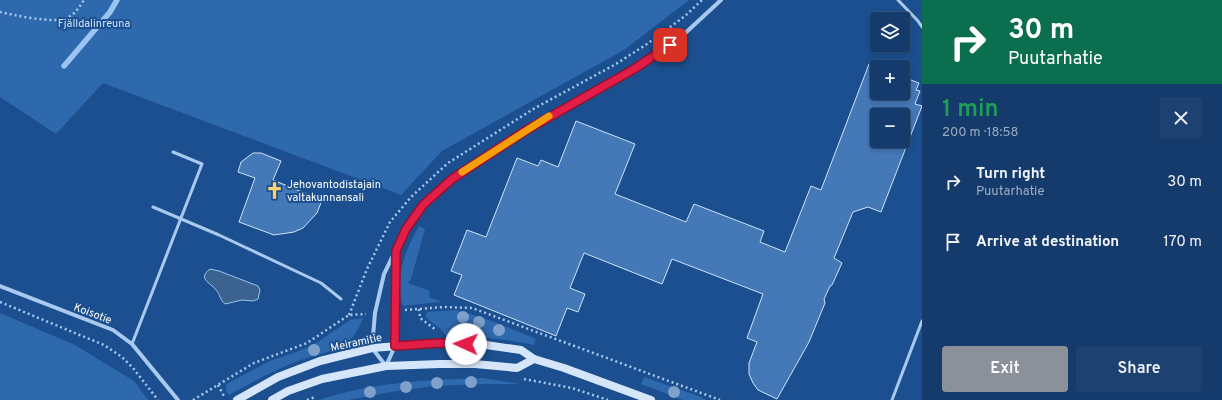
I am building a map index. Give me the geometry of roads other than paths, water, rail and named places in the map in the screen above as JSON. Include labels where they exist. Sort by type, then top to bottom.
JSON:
[{"type":"main road","name":"Meiramitie","points":[[237,400],[278,377],[320,361],[372,348],[439,343],[479,344],[521,350],[534,359],[564,368],[651,400]]},
{"type":"main road","points":[[272,400],[288,390],[322,379],[386,366],[468,364],[517,368],[534,359]]},
{"type":"street","points":[[396,251],[395,346],[386,366],[372,348],[375,313],[384,274],[406,229],[423,205],[452,179],[537,123],[634,69],[681,37],[721,0]]},
{"type":"street","name":"Koisotie","points":[[0,286],[113,330],[132,344],[178,400]]},
{"type":"lane","points":[[898,0],[922,27]]},
{"type":"lane","points":[[132,344],[202,164],[173,152]]},
{"type":"lane","points":[[153,207],[219,235],[322,283],[341,300]]},
{"type":"lane","points":[[892,400],[922,321]]},
{"type":"waterway","points":[[64,66],[110,12],[117,0]]},
{"type":"place","name":"Jehovantodistajain valtakunnansali","points":[[274,190]]},
{"type":"park label","name":"Fjälldalinreuna","points":[[94,23]]}]
